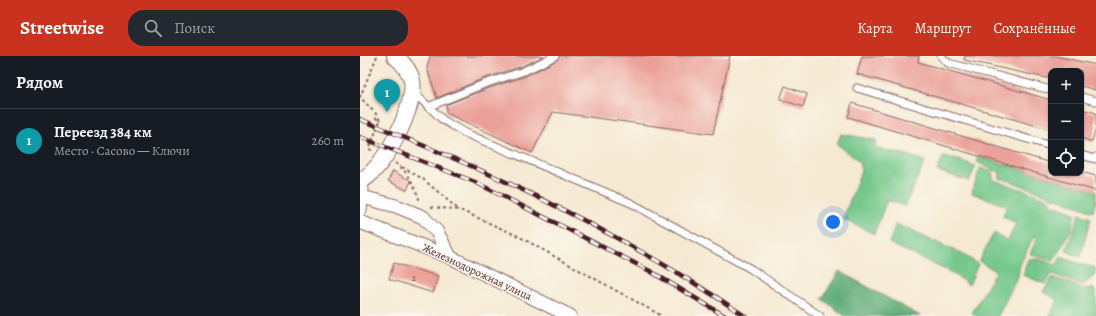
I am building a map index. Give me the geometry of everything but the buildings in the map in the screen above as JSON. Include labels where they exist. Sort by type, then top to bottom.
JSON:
[{"type":"street","points":[[395,56],[408,70],[412,80],[413,92],[402,123],[390,148],[378,166],[362,180],[361,204],[396,206],[423,217],[437,232],[450,257]]},
{"type":"street","name":"Железнодорожная улица","points":[[360,222],[450,257],[570,316]]},
{"type":"lane","points":[[428,107],[484,84],[524,71],[555,56]]},
{"type":"lane","points":[[941,56],[948,64],[1048,89]]},
{"type":"lane","points":[[857,88],[1048,145]]},
{"type":"lane","points":[[413,92],[443,120],[465,133],[631,203],[751,270],[820,316]]},
{"type":"lane","points":[[1084,98],[1096,101]]},
{"type":"lane","points":[[1084,156],[1095,159],[1096,157]]},
{"type":"path","points":[[377,56],[360,97],[380,120]]},
{"type":"path","points":[[400,166],[423,179],[460,210],[518,236],[662,316]]},
{"type":"path","points":[[427,206],[460,210]]},
{"type":"green space","points":[[841,134],[876,140],[875,148],[907,155],[925,161],[905,206],[887,200],[874,234],[843,219],[861,171],[859,161],[837,144]]},
{"type":"green space","points":[[943,157],[952,158],[976,166],[969,181],[937,171]]},
{"type":"green space","points":[[979,157],[1096,191],[1096,200],[1093,212],[999,178],[1000,172],[977,162]]},
{"type":"green space","points":[[980,168],[992,172],[994,180],[1051,200],[1050,204],[1075,213],[1071,231],[1053,261],[1030,254],[1037,238],[1034,235],[1020,265],[1018,276],[998,316],[976,316],[972,313],[996,271],[979,261],[994,233],[1008,241],[1016,223],[1003,217],[1007,206],[972,193]]},
{"type":"green space","points":[[1079,214],[1091,218],[1080,257],[1066,251]]},
{"type":"green space","points":[[896,224],[962,254],[978,264],[969,285],[952,273],[889,243]]},
{"type":"green space","points":[[1061,257],[1096,268],[1094,276],[1083,285],[1052,274],[1045,284],[1023,275],[1028,259],[1039,259],[1056,265]]},
{"type":"green space","points":[[839,271],[920,316],[845,316],[822,299]]},
{"type":"green space","points":[[1052,278],[1068,282],[1080,288],[1094,289],[1096,294],[1096,316],[1049,316],[1058,300],[1043,292]]},
{"type":"railway","points":[[360,119],[480,170],[582,219],[681,275],[745,316]]},
{"type":"railway","points":[[360,137],[475,182],[650,271],[725,316]]},
{"type":"place","name":"Переезд 384 км","points":[[387,112]]}]
